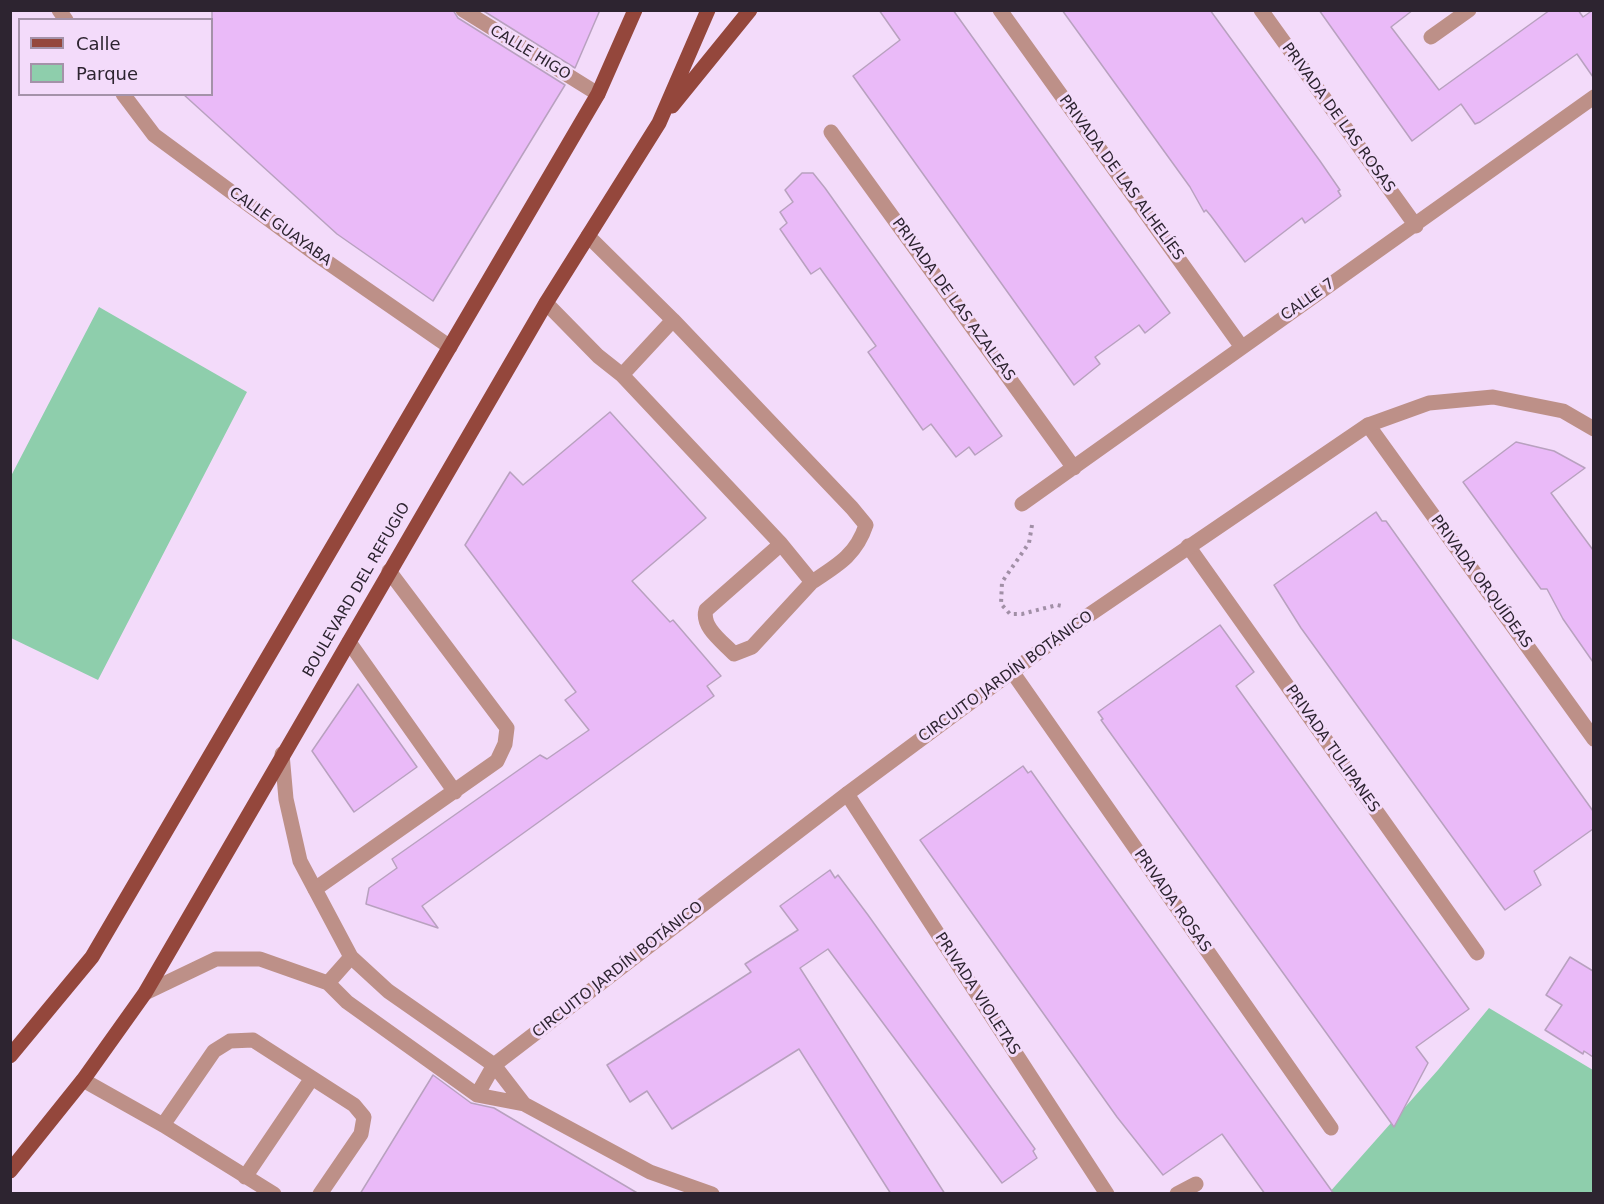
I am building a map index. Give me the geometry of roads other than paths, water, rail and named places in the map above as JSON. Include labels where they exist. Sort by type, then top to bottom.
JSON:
[{"type":"main road","points":[[10,1056],[92,957],[598,94],[635,10]]},
{"type":"main road","name":"BOULEVARD DEL REFUGIO","points":[[10,1171],[83,1080],[145,993],[546,303],[659,123],[708,10]]},
{"type":"main road","points":[[659,123],[750,10]]},
{"type":"street","name":"CALLE HIGO","points":[[463,10],[598,94]]},
{"type":"street","name":"PRIVADA DE LAS ALHELÍES","points":[[1000,10],[1241,346]]},
{"type":"street","name":"PRIVADA DE LAS ROSAS","points":[[1261,10],[1416,226]]},
{"type":"street","points":[[1431,37],[1469,10]]},
{"type":"street","name":"CALLE GUAYABA","points":[[125,96],[154,135],[317,255],[450,347]]},
{"type":"street","name":"CALLE 7","points":[[1022,504],[1241,346],[1416,226],[1593,97]]},
{"type":"street","name":"PRIVADA DE LAS AZALEAS","points":[[831,132],[1074,468]]},
{"type":"street","points":[[588,236],[673,320],[866,525],[860,543],[848,556],[812,582],[752,647],[734,654],[707,626],[704,617],[706,610],[781,544]]},
{"type":"street","points":[[546,303],[598,356],[622,375],[781,544],[812,582]]},
{"type":"street","points":[[622,375],[673,320]]},
{"type":"street","name":"CIRCUITO JARDÍN BOTÁNICO","points":[[477,1095],[494,1065],[846,794],[1013,673],[1083,619],[1368,425],[1429,403],[1492,397],[1563,411],[1593,429]]},
{"type":"street","name":"PRIVADA ORQUÍDEAS","points":[[1368,425],[1593,739]]},
{"type":"street","name":"PRIVADA TULIPANES","points":[[1188,546],[1477,952]]},
{"type":"street","points":[[315,889],[497,761],[505,744],[507,729],[389,571]]},
{"type":"street","points":[[349,642],[455,792]]},
{"type":"street","name":"PRIVADA ROSAS","points":[[1013,673],[1330,1128]]},
{"type":"street","points":[[282,754],[286,798],[300,861],[351,957],[388,991],[494,1065],[524,1104]]},
{"type":"street","name":"PRIVADA VIOLETAS","points":[[846,794],[1107,1194]]},
{"type":"street","points":[[328,983],[351,957]]},
{"type":"street","points":[[145,993],[216,959],[260,959],[328,983],[347,1002],[477,1095],[524,1104],[650,1172],[712,1194]]},
{"type":"street","points":[[163,1125],[214,1052],[230,1041],[253,1040],[354,1105],[364,1117],[361,1134],[320,1194]]},
{"type":"street","points":[[245,1177],[312,1078]]},
{"type":"street","points":[[83,1080],[163,1125],[274,1194]]},
{"type":"street","points":[[1177,1194],[1197,1184]]}]
